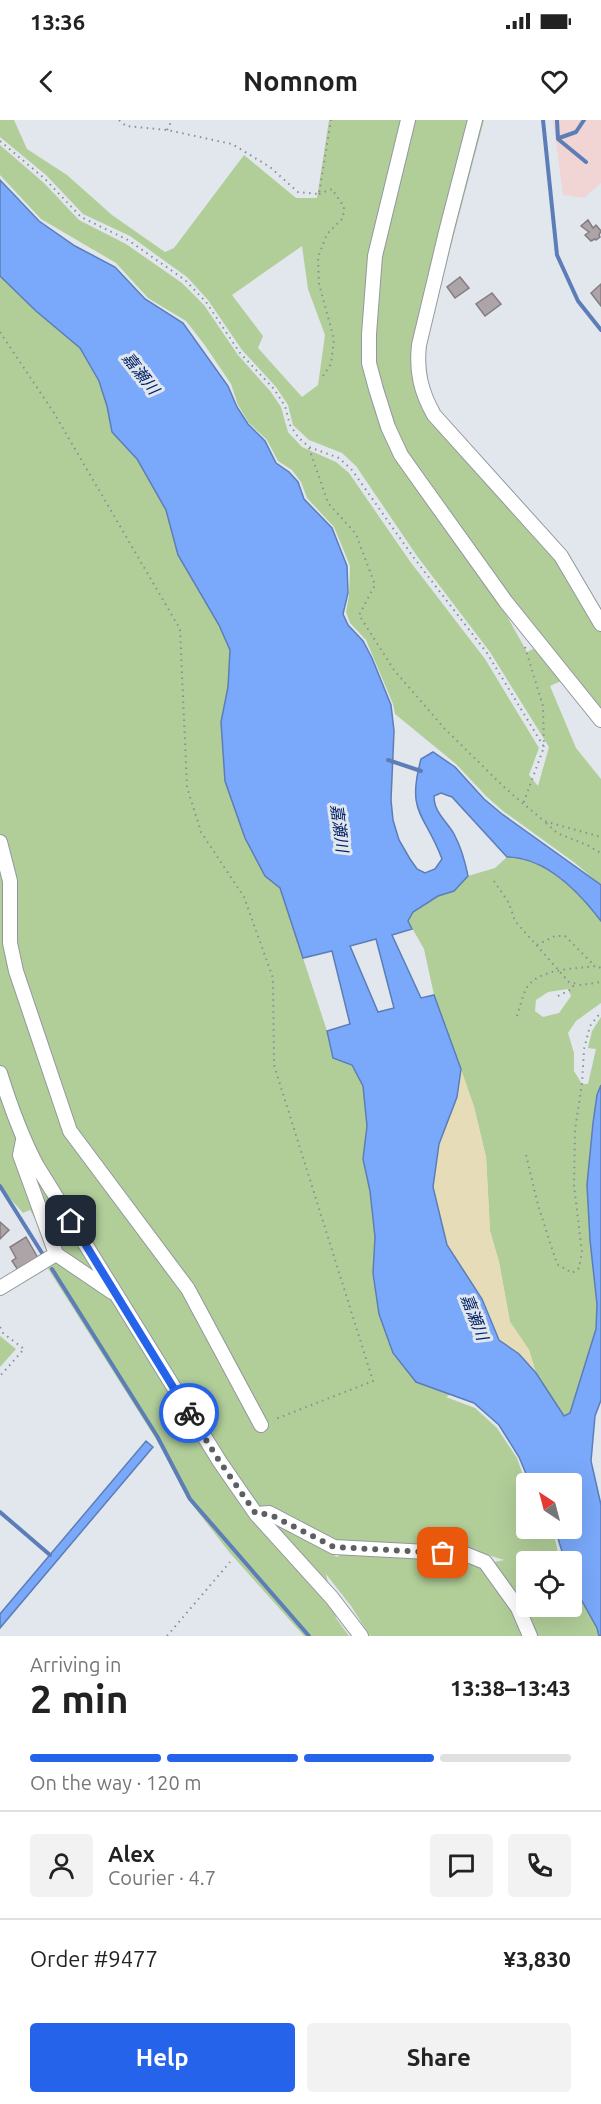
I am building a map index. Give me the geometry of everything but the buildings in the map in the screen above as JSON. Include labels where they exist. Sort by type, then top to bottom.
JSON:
[{"type":"street","points":[[408,120],[375,256],[369,308],[369,363],[375,389],[397,446],[418,479],[506,602],[601,720]]},
{"type":"street","points":[[476,120],[419,345],[417,360],[421,388],[434,415],[561,556],[601,624]]},
{"type":"street","points":[[0,842],[10,881],[10,943],[16,971],[70,1131],[188,1289],[261,1425]]},
{"type":"street","points":[[0,1073],[23,1140],[37,1166],[220,1462],[256,1514],[332,1598],[361,1636]]},
{"type":"street","points":[[23,1140],[21,1155],[56,1254],[116,1295]]},
{"type":"street","points":[[0,1288],[56,1254]]},
{"type":"street","points":[[256,1514],[269,1514],[334,1547],[465,1554],[485,1562],[518,1608],[531,1636]]},
{"type":"path","points":[[119,120],[126,126],[167,130],[232,144],[270,167],[298,192],[319,194],[332,189],[344,207],[342,218],[327,234],[318,257],[319,284],[334,339],[331,364],[321,379]]},
{"type":"path","points":[[167,130],[172,120]]},
{"type":"path","points":[[319,194],[331,120]]},
{"type":"path","points":[[0,141],[45,179],[81,217],[129,240],[185,280],[206,302],[240,353],[274,389],[285,406],[290,425],[298,437],[309,447],[339,458],[352,470],[414,558],[487,653],[544,747]]},
{"type":"path","points":[[0,332],[54,414],[180,629],[187,787],[201,832],[244,897],[273,978],[274,1065],[373,1381],[261,1425]]},
{"type":"path","points":[[309,447],[328,503],[356,534],[375,585],[359,615],[394,670],[444,728],[523,804],[556,833],[601,853]]},
{"type":"path","points":[[523,804],[544,747],[543,706],[524,645]]},
{"type":"path","points":[[544,821],[601,837]]},
{"type":"path","points":[[494,881],[508,903],[515,921],[569,982],[581,985],[600,982]]},
{"type":"path","points":[[537,945],[555,936],[565,936],[596,966],[601,968]]},
{"type":"path","points":[[517,1016],[526,988],[537,978],[559,971],[596,966]]},
{"type":"path","points":[[558,996],[572,989],[574,984]]},
{"type":"path","points":[[526,1155],[538,1205],[557,1263],[572,1274],[579,1268],[582,1252],[574,1186],[575,1130],[582,1084],[584,1049],[590,1026],[601,1012]]},
{"type":"path","points":[[0,1328],[24,1349],[0,1376]]},
{"type":"path","points":[[167,1636],[230,1562]]},
{"type":"shaded area","points":[[553,120],[601,120],[601,183],[584,198],[563,195]]},
{"type":"green space","points":[[0,120],[14,120],[27,149],[67,175],[112,215],[165,252],[174,248],[244,155],[296,198],[317,198],[329,120],[484,120],[431,322],[423,366],[434,408],[566,554],[601,609],[601,711],[503,609],[527,652],[535,648],[561,681],[550,686],[576,748],[601,779],[601,885],[575,863],[503,811],[456,764],[395,714],[366,640],[350,623],[346,612],[350,566],[334,527],[307,498],[301,482],[292,470],[278,461],[267,440],[249,423],[238,405],[231,384],[186,321],[148,298],[116,263],[41,219],[0,175],[0,145],[44,183],[79,220],[126,244],[182,283],[204,305],[238,355],[271,392],[281,407],[288,432],[302,447],[336,462],[349,473],[409,560],[485,659],[539,748],[529,775],[538,786],[549,747],[490,652],[417,556],[356,466],[342,453],[309,440],[293,425],[288,405],[276,387],[242,350],[208,300],[187,277],[130,236],[83,214],[46,175],[0,137]],"holes":[[[302,246],[308,289],[325,335],[318,385],[302,397],[258,348],[263,336],[232,295]]]},
{"type":"green space","points":[[0,276],[36,311],[80,347],[99,381],[255,618],[280,888],[327,1031],[333,1058],[352,1065],[363,1086],[367,1126],[363,1159],[370,1191],[375,1237],[373,1273],[379,1314],[393,1353],[416,1382],[451,1394],[446,1397],[475,1408],[497,1428],[517,1458],[522,1473],[516,1473],[516,1539],[555,1539],[558,1551],[516,1551],[516,1617],[582,1617],[582,1586],[601,1575],[601,1636],[370,1636],[351,1606],[326,1574],[336,1618],[349,1636],[304,1636],[230,1553],[187,1498],[161,1447],[47,1267],[47,1239],[30,1210],[23,1213],[0,1187]],"holes":[[[287,1529],[337,1542],[472,1550],[504,1560],[479,1565],[462,1558],[346,1551],[337,1557]]]},
{"type":"green space","points":[[507,857],[535,863],[572,888],[601,921],[601,1003],[576,1021],[568,1033],[574,1053],[574,1071],[582,1084],[588,1084],[596,1049],[588,1048],[592,1031],[601,1017],[601,1085],[597,1095],[593,1123],[587,1185],[597,1304],[596,1329],[570,1413],[564,1416],[536,1373],[529,1350],[510,1322],[499,1262],[490,1231],[486,1157],[474,1107],[434,995],[424,949],[408,921],[412,912],[425,902],[454,891],[468,876],[495,868]],"holes":[[[568,989],[571,996],[559,1013],[543,1017],[535,1011],[536,1000],[548,992]]]},
{"type":"green space","points":[[0,1336],[16,1349],[0,1367]]},
{"type":"sand","points":[[461,1069],[474,1107],[486,1157],[490,1231],[499,1262],[510,1322],[529,1350],[536,1373],[519,1354],[500,1340],[482,1299],[447,1245],[433,1187],[439,1144],[457,1097]]},
{"type":"water","name":"嘉瀬川","points":[[0,180],[39,221],[75,246],[115,267],[145,299],[183,323],[228,386],[237,407],[248,424],[265,441],[276,463],[298,482],[304,499],[332,528],[347,566],[348,593],[343,614],[348,625],[363,641],[372,658],[391,705],[394,731],[391,800],[393,820],[399,840],[417,869],[425,873],[435,869],[442,859],[417,803],[417,777],[421,759],[433,752],[455,767],[484,799],[502,814],[601,885],[601,921],[583,899],[560,878],[535,863],[507,857],[452,797],[441,793],[434,796],[436,807],[451,829],[463,854],[468,876],[454,891],[438,896],[413,912],[408,921],[412,929],[392,935],[421,998],[434,995],[461,1069],[457,1097],[439,1144],[433,1187],[447,1245],[482,1299],[499,1340],[519,1354],[536,1373],[564,1416],[570,1413],[596,1329],[597,1304],[587,1185],[593,1123],[597,1095],[601,1085],[601,1400],[595,1416],[591,1461],[601,1505],[601,1636],[582,1601],[582,1551],[562,1551],[558,1539],[582,1539],[582,1473],[526,1473],[519,1457],[499,1425],[474,1403],[416,1382],[393,1353],[379,1314],[373,1273],[375,1237],[370,1191],[363,1159],[367,1126],[363,1086],[352,1065],[333,1058],[327,1031],[350,1024],[332,951],[303,958],[280,888],[265,876],[245,838],[225,781],[221,722],[228,687],[230,650],[219,625],[178,555],[166,510],[137,459],[112,432],[99,381],[80,348],[36,311],[0,276]],"holes":[[[376,939],[394,1008],[378,1012],[350,946]]]},
{"type":"water","points":[[146,1441],[153,1447],[0,1628],[0,1614]]},
{"type":"waterway","points":[[543,120],[557,255],[578,301],[601,330]]},
{"type":"waterway","points":[[557,120],[558,139],[586,162]]},
{"type":"waterway","points":[[559,138],[576,132],[584,120]]},
{"type":"waterway","points":[[388,760],[421,771]]},
{"type":"waterway","points":[[0,1186],[42,1253]]},
{"type":"waterway","points":[[52,1269],[157,1436],[190,1499],[309,1636]]},
{"type":"waterway","points":[[0,1512],[50,1555]]},
{"type":"way so far","points":[[189,1413],[256,1514],[269,1514],[334,1547],[443,1553]]},
{"type":"route","points":[[71,1221],[189,1413]]}]
